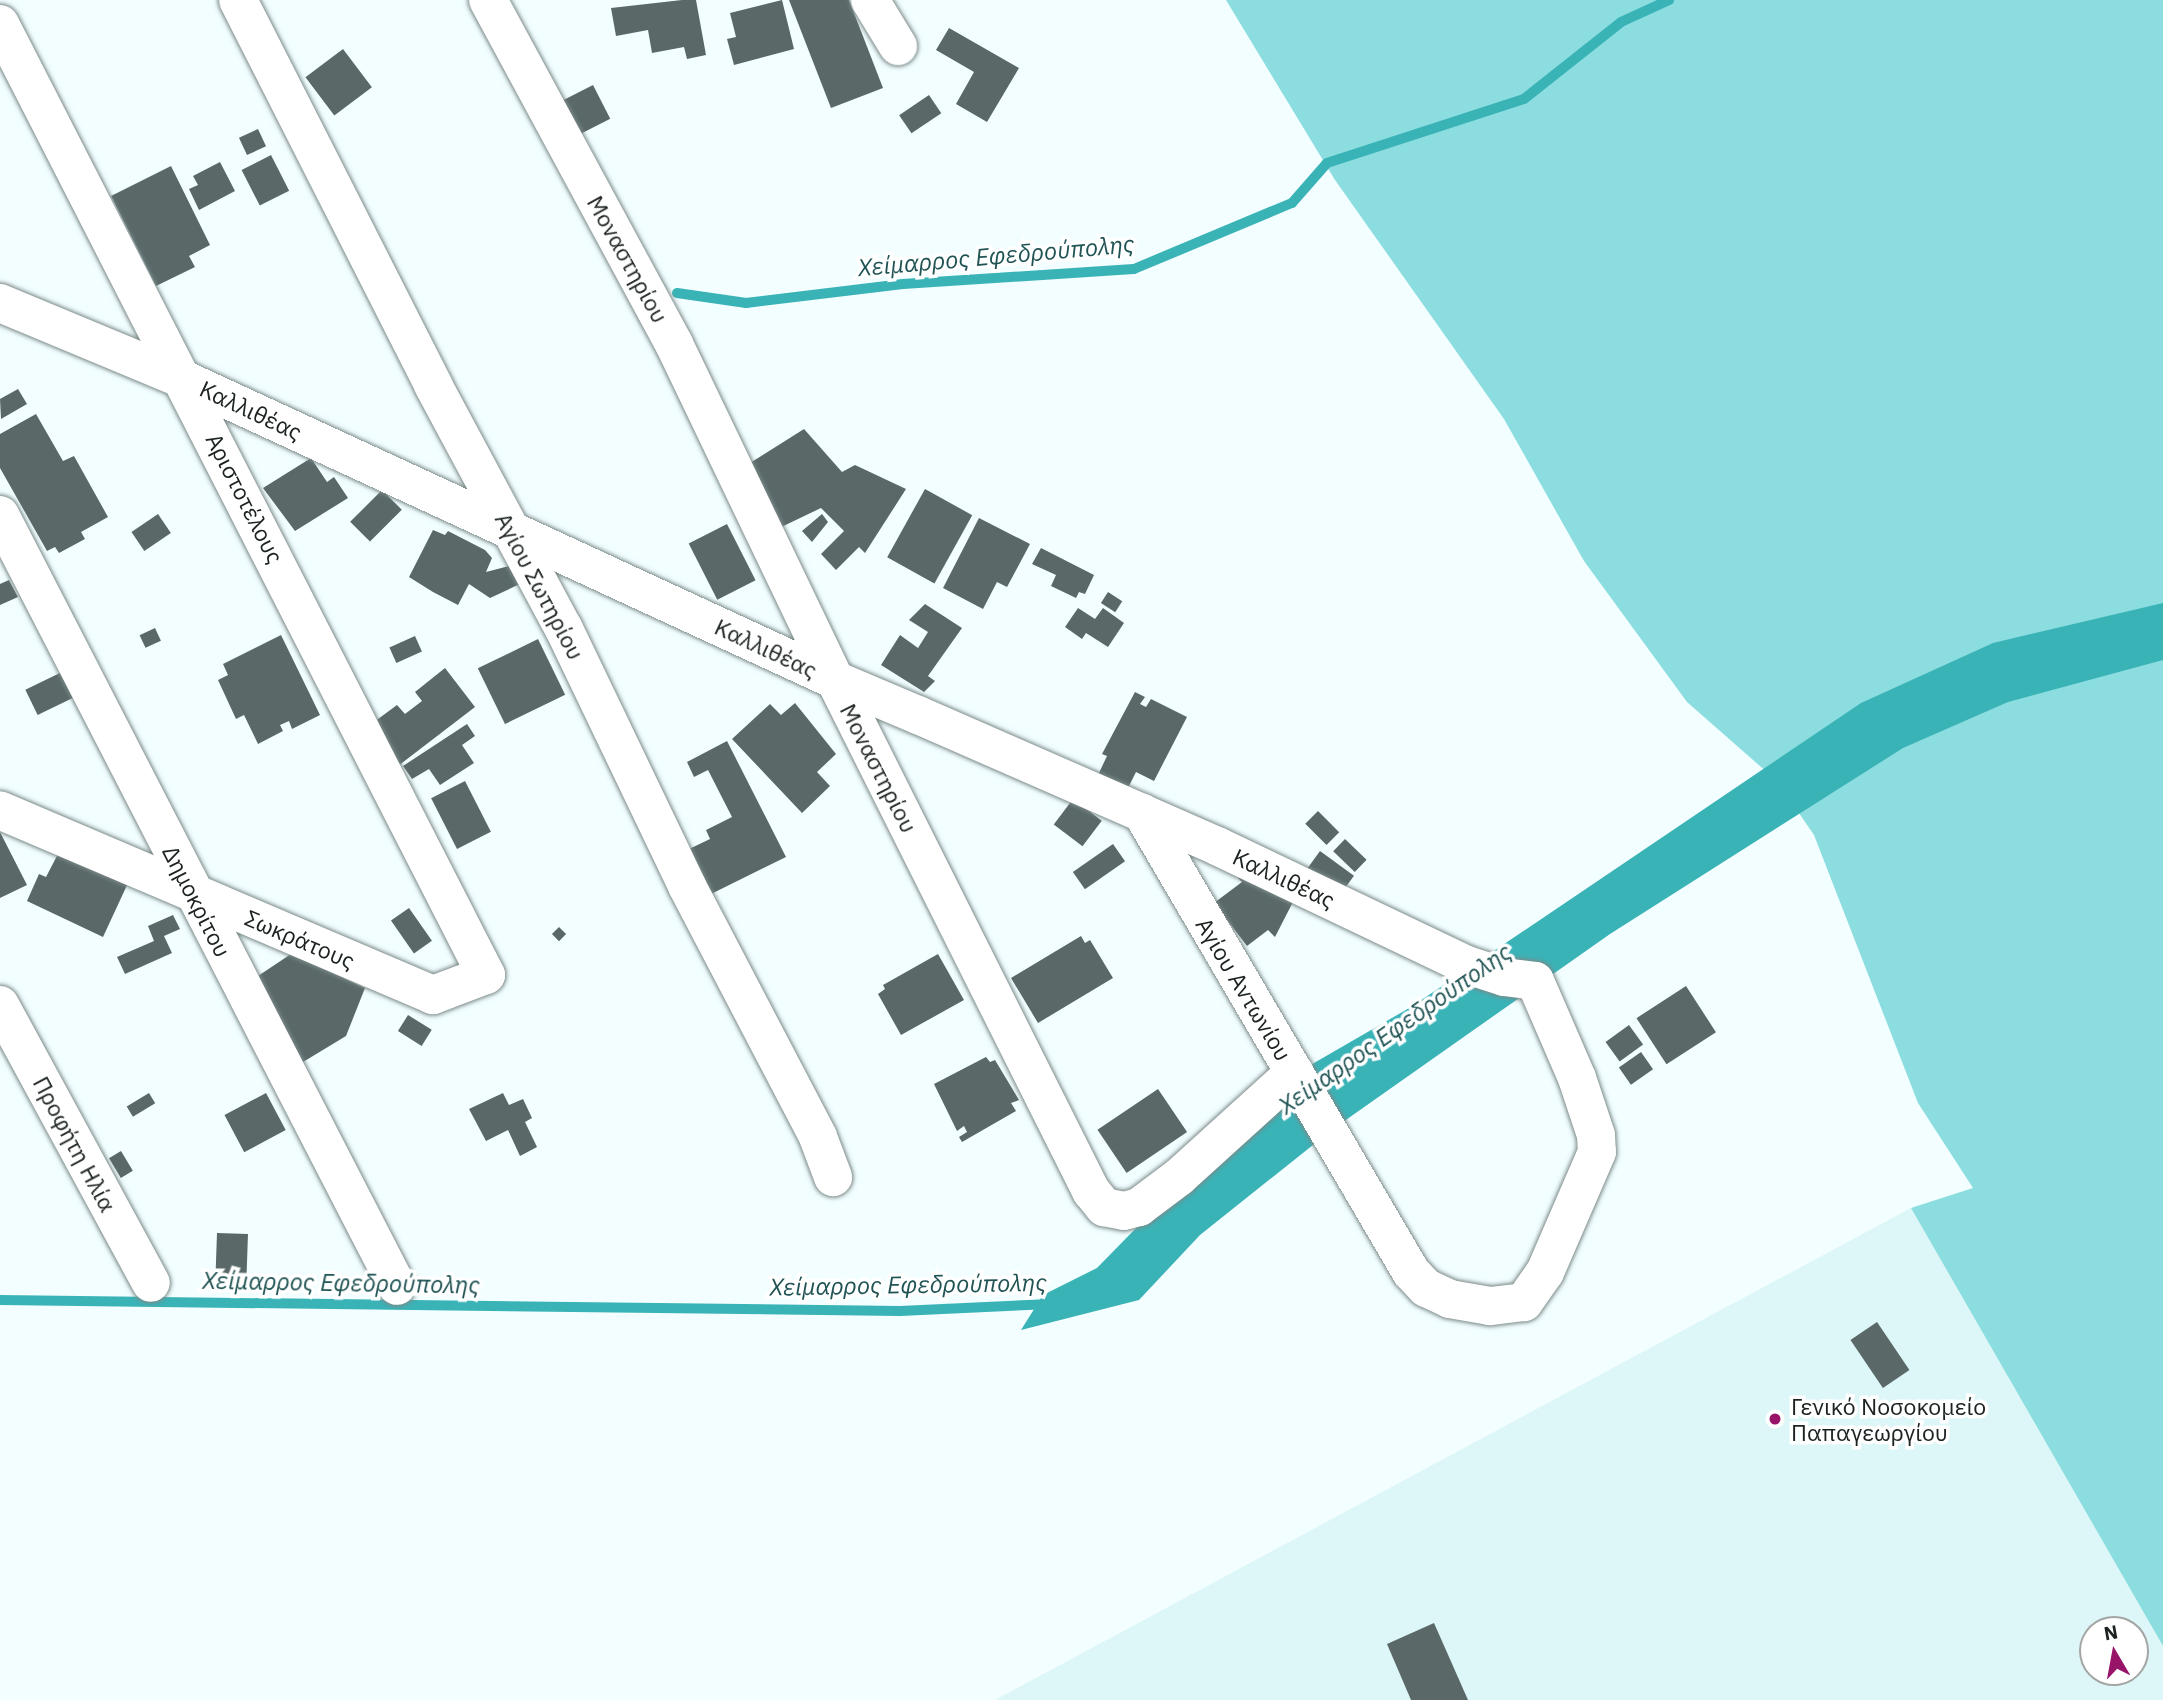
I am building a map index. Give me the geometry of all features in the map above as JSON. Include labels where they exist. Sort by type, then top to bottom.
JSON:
[{"type":"street","name":"Αγίου Σωτηρίου","points":[[238,0],[818,1137],[832,1177]]},
{"type":"street","name":"Μοναστηρίου","points":[[488,0],[674,344],[835,680],[1091,1191],[1104,1207],[1124,1211],[1139,1207],[1180,1177],[1294,1072]]},
{"type":"street","points":[[870,0],[898,46]]},
{"type":"street","name":"Αριστοτέλους","points":[[0,24],[184,380],[485,975]]},
{"type":"street","name":"Καλλιθέας","points":[[0,303],[184,380],[835,680],[1142,813],[1467,965],[1535,981],[1596,1135],[1597,1152],[1586,1178],[1545,1272],[1524,1302],[1490,1306],[1450,1299],[1426,1288],[1411,1272]]},
{"type":"street","name":"Δημοκρίτου","points":[[0,515],[397,1286]]},
{"type":"street","name":"Σωκράτους","points":[[0,810],[433,995],[485,975]]},
{"type":"street","name":"Αγίου Αντωνίου","points":[[1142,813],[1411,1272]]},
{"type":"street","name":"Προφήτη Ηλία","points":[[0,1005],[150,1283]]},
{"type":"shaded area","points":[[1226,0],[2163,0],[2163,1646],[2149,1622],[2149,1616],[2146,1616],[1911,1208],[1973,1188],[1918,1103],[1814,835],[1777,781],[1687,702],[1584,561],[1504,419],[1335,180]]},
{"type":"shaded area","name":"Γενικό Νοσοκομείο Παπαγεωργίου","points":[[1911,1208],[2146,1616],[2079,1616],[2079,1686],[2149,1686],[2149,1622],[2163,1646],[2163,1700],[995,1700]]},
{"type":"water","points":[[2163,603],[2163,660],[2008,702],[1903,748],[1610,934],[1333,1129],[1200,1235],[1139,1300],[1021,1330],[1043,1295],[1097,1268],[1230,1132],[1314,1063],[1411,1007],[1861,703],[1993,643]]},
{"type":"building","points":[[696,0],[706,55],[687,59],[684,47],[652,53],[648,30],[616,36],[611,8]]},
{"type":"building","points":[[782,0],[794,49],[734,65],[727,39],[736,37],[730,13]]},
{"type":"building","points":[[789,0],[849,0],[883,88],[831,108]]},
{"type":"building","points":[[949,28],[1019,68],[987,122],[956,104],[974,72],[936,50]]},
{"type":"building","points":[[343,49],[372,87],[334,116],[305,77]]},
{"type":"building","points":[[593,85],[610,119],[576,136],[559,102]]},
{"type":"building","points":[[929,95],[941,113],[911,133],[899,115]]},
{"type":"building","points":[[258,129],[266,146],[247,155],[239,138]]},
{"type":"building","points":[[271,155],[289,191],[260,206],[242,170]]},
{"type":"building","points":[[220,162],[235,191],[199,210],[189,189],[198,185],[193,176]]},
{"type":"building","points":[[171,166],[210,245],[189,256],[195,267],[156,286],[111,196]]},
{"type":"building","points":[[18,389],[27,404],[1,419],[0,399]]},
{"type":"building","points":[[36,414],[63,461],[74,456],[108,517],[81,532],[85,539],[59,553],[55,547],[47,551],[0,468],[0,434]]},
{"type":"building","points":[[804,429],[842,472],[855,465],[906,489],[865,553],[859,547],[836,570],[821,554],[844,531],[821,508],[775,530],[742,468]]},
{"type":"building","points":[[311,458],[327,482],[334,477],[348,498],[295,531],[263,488]]},
{"type":"building","points":[[925,489],[972,515],[934,583],[887,557]]},
{"type":"building","points":[[382,490],[402,510],[370,542],[350,522]]},
{"type":"building","points":[[158,514],[171,533],[144,551],[131,532]]},
{"type":"building","points":[[822,514],[828,522],[812,542],[802,531]]},
{"type":"building","points":[[979,518],[1030,544],[1007,587],[997,582],[983,609],[943,588]]},
{"type":"building","points":[[727,524],[756,580],[717,600],[689,544]]},
{"type":"building","points":[[433,530],[445,535],[448,531],[485,550],[492,558],[486,572],[517,564],[522,583],[490,598],[469,584],[458,605],[433,592],[409,577]]},
{"type":"building","points":[[1041,548],[1094,575],[1085,594],[1079,592],[1076,598],[1051,586],[1056,575],[1032,564]]},
{"type":"building","points":[[9,580],[18,597],[0,605],[0,584]]},
{"type":"building","points":[[1108,592],[1122,601],[1115,612],[1101,603]]},
{"type":"building","points":[[925,604],[962,628],[928,676],[935,681],[924,692],[881,665],[900,635],[918,648],[928,632],[909,620]]},
{"type":"building","points":[[1078,608],[1095,619],[1103,608],[1124,623],[1108,647],[1086,633],[1082,639],[1065,627]]},
{"type":"building","points":[[155,628],[161,641],[146,648],[140,635]]},
{"type":"building","points":[[281,635],[320,715],[292,729],[289,721],[280,725],[283,731],[258,744],[244,715],[236,719],[218,680],[228,675],[223,664]]},
{"type":"building","points":[[415,636],[422,652],[396,663],[389,647]]},
{"type":"building","points":[[538,639],[565,695],[505,724],[478,668]]},
{"type":"building","points":[[445,668],[475,707],[398,766],[374,722],[397,705],[405,714],[422,701],[415,692]]},
{"type":"building","points":[[64,671],[76,696],[38,715],[25,690]]},
{"type":"building","points":[[1135,692],[1145,697],[1140,704],[1146,707],[1151,699],[1187,717],[1154,781],[1136,772],[1127,790],[1098,775],[1107,756],[1102,754]]},
{"type":"building","points":[[795,703],[836,754],[817,772],[830,786],[802,813],[732,739],[770,704],[781,715]]},
{"type":"building","points":[[467,724],[475,736],[462,745],[474,763],[440,785],[429,769],[412,779],[403,766]]},
{"type":"building","points":[[727,741],[786,857],[709,895],[687,850],[710,839],[706,830],[732,817],[708,770],[694,777],[687,762]]},
{"type":"building","points":[[465,781],[491,832],[457,849],[431,798]]},
{"type":"building","points":[[1073,799],[1102,821],[1082,846],[1054,825]]},
{"type":"building","points":[[1318,811],[1339,832],[1326,845],[1305,824]]},
{"type":"building","points":[[0,832],[27,885],[0,898]]},
{"type":"building","points":[[1345,839],[1367,860],[1355,872],[1333,851]]},
{"type":"building","points":[[1113,844],[1125,861],[1085,889],[1073,872]]},
{"type":"building","points":[[60,850],[128,883],[103,937],[27,901],[39,874],[46,877]]},
{"type":"building","points":[[1320,851],[1354,876],[1340,895],[1306,870]]},
{"type":"building","points":[[1247,872],[1295,898],[1275,937],[1268,930],[1247,946],[1214,903],[1242,882],[1238,878]]},
{"type":"building","points":[[409,908],[432,941],[414,953],[391,921]]},
{"type":"building","points":[[173,915],[180,929],[164,936],[172,953],[125,974],[117,957],[154,941],[148,926]]},
{"type":"building","points":[[559,927],[566,934],[559,941],[552,934]]},
{"type":"building","points":[[1081,936],[1085,943],[1090,940],[1113,978],[1038,1023],[1011,978]]},
{"type":"building","points":[[291,954],[365,988],[346,1036],[303,1062],[258,976]]},
{"type":"building","points":[[938,954],[964,1000],[901,1035],[878,994],[885,989],[883,985]]},
{"type":"building","points":[[1686,986],[1716,1032],[1666,1064],[1637,1018]]},
{"type":"building","points":[[408,1015],[432,1030],[422,1046],[398,1031]]},
{"type":"building","points":[[1629,1025],[1643,1044],[1620,1061],[1606,1042]]},
{"type":"building","points":[[1641,1052],[1653,1069],[1631,1085],[1619,1067]]},
{"type":"building","points":[[986,1057],[990,1062],[995,1060],[1019,1100],[1011,1103],[1016,1111],[962,1142],[959,1137],[967,1132],[964,1126],[957,1131],[934,1084]]},
{"type":"building","points":[[1158,1089],[1187,1132],[1127,1173],[1097,1130]]},
{"type":"building","points":[[149,1093],[155,1103],[133,1117],[127,1106]]},
{"type":"building","points":[[266,1093],[286,1130],[244,1152],[225,1115]]},
{"type":"building","points":[[503,1093],[509,1105],[523,1099],[532,1118],[525,1122],[537,1147],[520,1156],[508,1130],[486,1141],[469,1109]]},
{"type":"building","points":[[121,1151],[133,1171],[121,1178],[109,1158]]},
{"type":"building","points":[[217,1233],[248,1234],[246,1288],[215,1287]]},
{"type":"building","points":[[1877,1322],[1909,1370],[1883,1388],[1850,1340]]},
{"type":"building","points":[[1434,1623],[1468,1700],[1411,1700],[1387,1644]]},
{"type":"waterway","name":"Χείμαρρος Εφεδρούπολης","points":[[677,293],[746,303],[903,284],[1134,269],[1292,203],[1327,163],[1524,99],[1621,22],[1669,0]]},
{"type":"waterway","name":"Χείμαρρος Εφεδρούπολης","points":[[0,1300],[900,1311],[1050,1304]]},
{"type":"place","name":"Γενικό Νοσοκομείο Παπαγεωργίου","points":[[1775,1419]]}]
